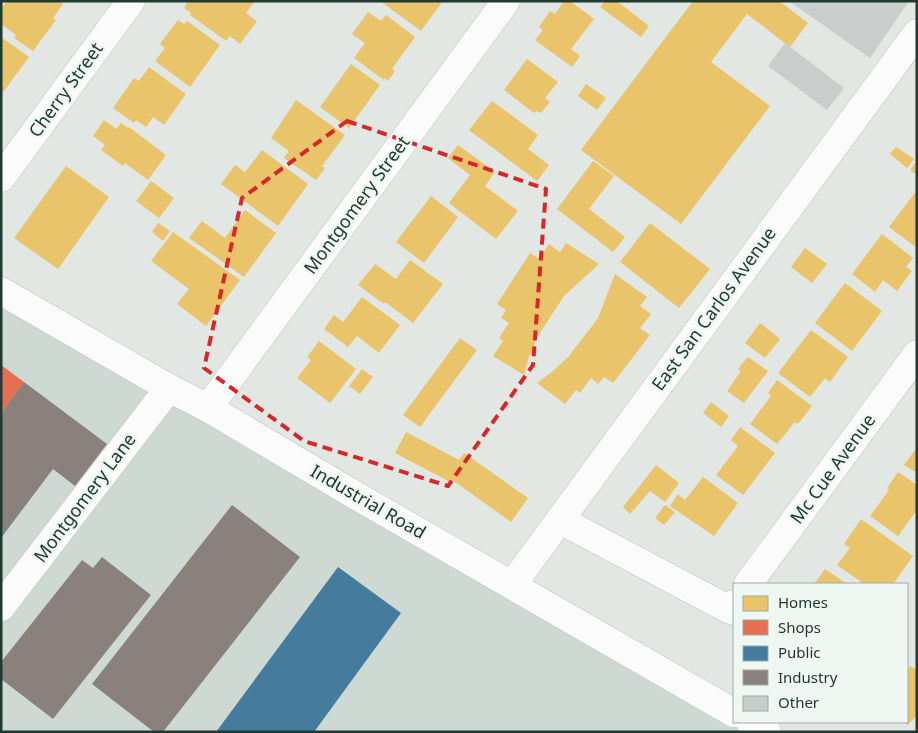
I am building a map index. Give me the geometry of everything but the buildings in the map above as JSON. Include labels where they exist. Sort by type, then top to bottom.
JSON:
[{"type":"street","name":"Cherry Street","points":[[1,178],[131,1]]},
{"type":"street","name":"Montgomery Street","points":[[208,408],[506,1]]},
{"type":"street","name":"East San Carlos Avenue","points":[[512,585],[917,33]]},
{"type":"street","name":"Industrial Road","points":[[1,291],[169,388],[208,408],[367,502],[733,712]]},
{"type":"street","name":"Mc Cue Avenue","points":[[749,583],[917,354]]},
{"type":"street","name":"Montgomery Lane","points":[[1,607],[169,388]]},
{"type":"street","points":[[560,520],[730,610],[733,606]]},
{"type":"street","points":[[752,723],[767,732]]},
{"type":"highlighted area","points":[[347,121],[546,189],[533,365],[448,486],[304,441],[204,368],[242,198]]},
{"type":"shaded area","points":[[1,291],[733,712],[733,723],[751,723],[767,732],[1,732]]}]
